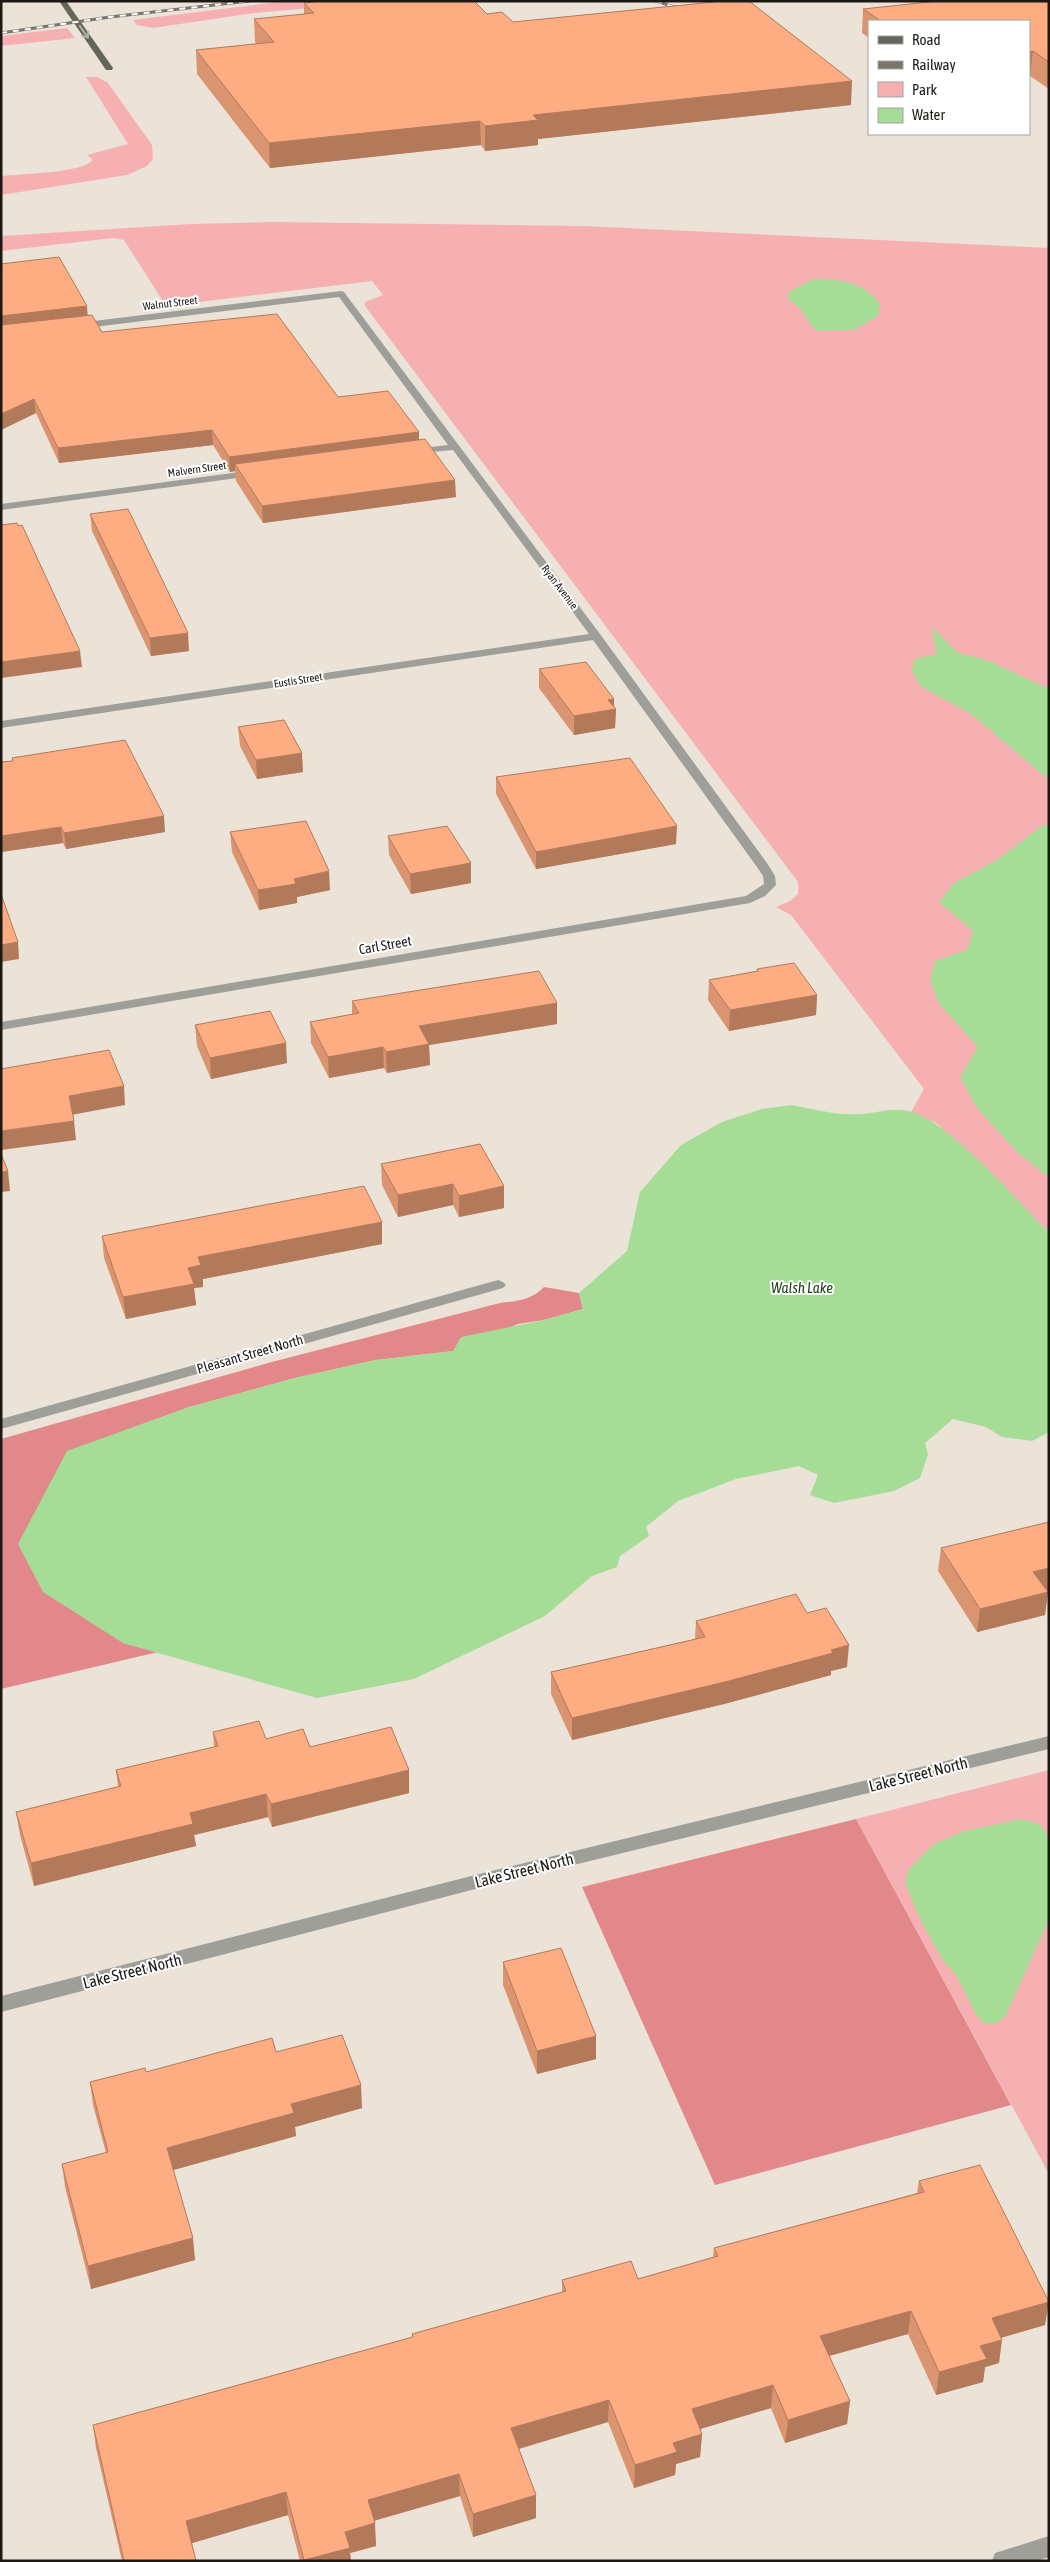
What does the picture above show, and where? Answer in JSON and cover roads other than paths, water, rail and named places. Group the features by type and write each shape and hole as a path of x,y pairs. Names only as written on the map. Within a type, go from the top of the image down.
{"main road":[{"path":"62,1 107,65"}],"street":[{"name":"Walnut Street","path":"69,326 341,294"},
{"name":"Ryan Avenue","path":"341,294 596,636 764,866 769,876 770,886"},
{"path":"406,453 456,447"},
{"name":"Malvern Street","path":"1,507 268,472"},
{"name":"Eustis Street","path":"1,725 596,636"},
{"name":"Carl Street","path":"1,1026 750,898 762,893 770,886"},
{"name":"Pleasant Street North","path":"1,1424 498,1285"},
{"name":"Lake Street North","path":"1,2004 487,1879 1049,1742"},
{"path":"1003,2561 1049,2546"}],"water":[{"path":"814,279 842,281 859,286 880,304 878,316 854,330 817,331 802,311 789,300 788,292"},
{"path":"932,627 957,652 989,661 1049,689 1049,780 971,714 920,686 912,671 914,659 936,654"},
{"path":"1049,824 1049,1178 1017,1152 977,1108 960,1077 978,1047 939,1004 930,980 935,961 967,950 973,931 939,902 954,883 997,860 1040,827"},
{"name":"Walsh Lake","path":"792,1105 843,1114 902,1110 925,1118 963,1145 1049,1233 1049,1432 1032,1441 1002,1437 986,1427 953,1419 925,1443 928,1455 920,1478 894,1491 834,1503 810,1495 818,1475 799,1466 736,1479 678,1501 646,1527 649,1536 620,1556 617,1567 592,1576 545,1616 414,1679 317,1698 123,1643 43,1592 18,1544 67,1451 186,1408 295,1378 376,1360 453,1351 461,1337 544,1320 583,1309 579,1293 627,1251 640,1192 681,1145 722,1122 762,1109"},
{"path":"1020,1819 1039,1825 1049,1840 1049,1919 1005,2017 995,2024 985,2024 977,2016 956,1975 942,1959 918,1915 905,1883 908,1870 934,1844 965,1831"}],"railway":[{"path":"1,33 110,17 249,1"},
{"path":"656,1 687,11"}]}
